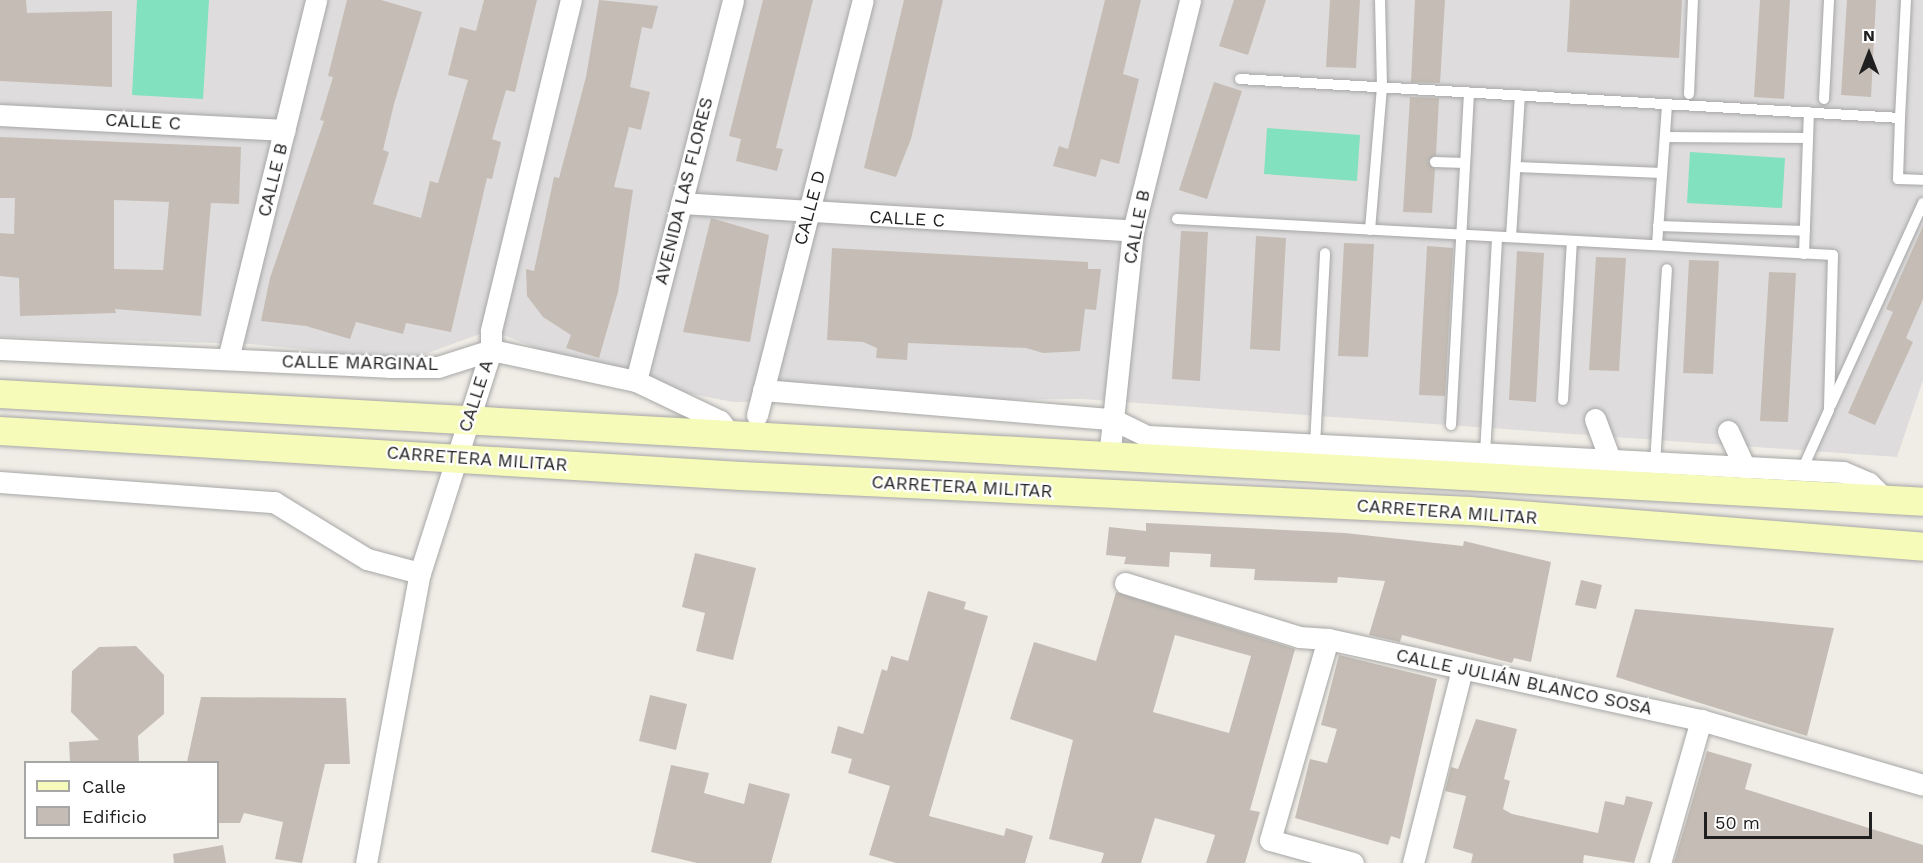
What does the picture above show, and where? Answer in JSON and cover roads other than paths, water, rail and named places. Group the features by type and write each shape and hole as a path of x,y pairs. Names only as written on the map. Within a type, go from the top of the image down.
{"main road":[{"name":"CARRETERA MILITAR","path":"0,394 468,420 733,438 1923,502"},
{"name":"CARRETERA MILITAR","path":"0,431 741,476 1470,512 1923,547"}],"street":[{"name":"CALLE B","path":"228,359 316,0"},
{"name":"CALLE A","path":"366,863 420,573 491,350 491,330 571,0"},
{"name":"AVENIDA LAS FLORES","path":"636,381 733,0"},
{"name":"CALLE D","path":"757,415 863,0"},
{"name":"CALLE B","path":"1109,458 1133,231 1190,0"},
{"name":"CALLE C","path":"0,115 285,130"},
{"name":"CALLE C","path":"681,203 808,213 1133,231"},
{"name":"CALLE MARGINAL","path":"0,349 438,367 491,350 636,381 720,421 733,438"},
{"path":"764,390 1112,419 1148,436 1655,465 1843,472 1869,483 1886,500"},
{"path":"1595,419 1611,462"},
{"path":"1728,431 1746,468"},
{"path":"0,482 274,502 367,559 420,573"},
{"name":"CALLE JULIÁN BLANCO SOSA","path":"1125,583 1299,637 1328,639 1462,670 1701,720 1923,785"},
{"path":"1328,639 1270,840 1353,863"},
{"path":"1413,863 1462,670"},
{"path":"1660,863 1701,720"}],"lane":[{"path":"1370,230 1382,87 1380,0"},
{"path":"1689,94 1693,0"},
{"path":"1824,99 1829,0"},
{"path":"1906,0 1898,179 1923,180"},
{"path":"1240,79 1900,118"},
{"path":"1451,425 1469,92"},
{"path":"1511,237 1520,95"},
{"path":"1657,245 1667,104"},
{"path":"1804,254 1809,112"},
{"path":"1665,137 1808,138"},
{"path":"1435,162 1465,163"},
{"path":"1517,167 1662,173"},
{"path":"1802,470 1923,203"},
{"path":"1177,219 1833,255 1829,411"},
{"path":"1658,226 1805,231"},
{"path":"1485,454 1497,237"},
{"path":"1563,400 1572,241"},
{"path":"1315,445 1325,253"},
{"path":"1655,465 1667,269"}]}
